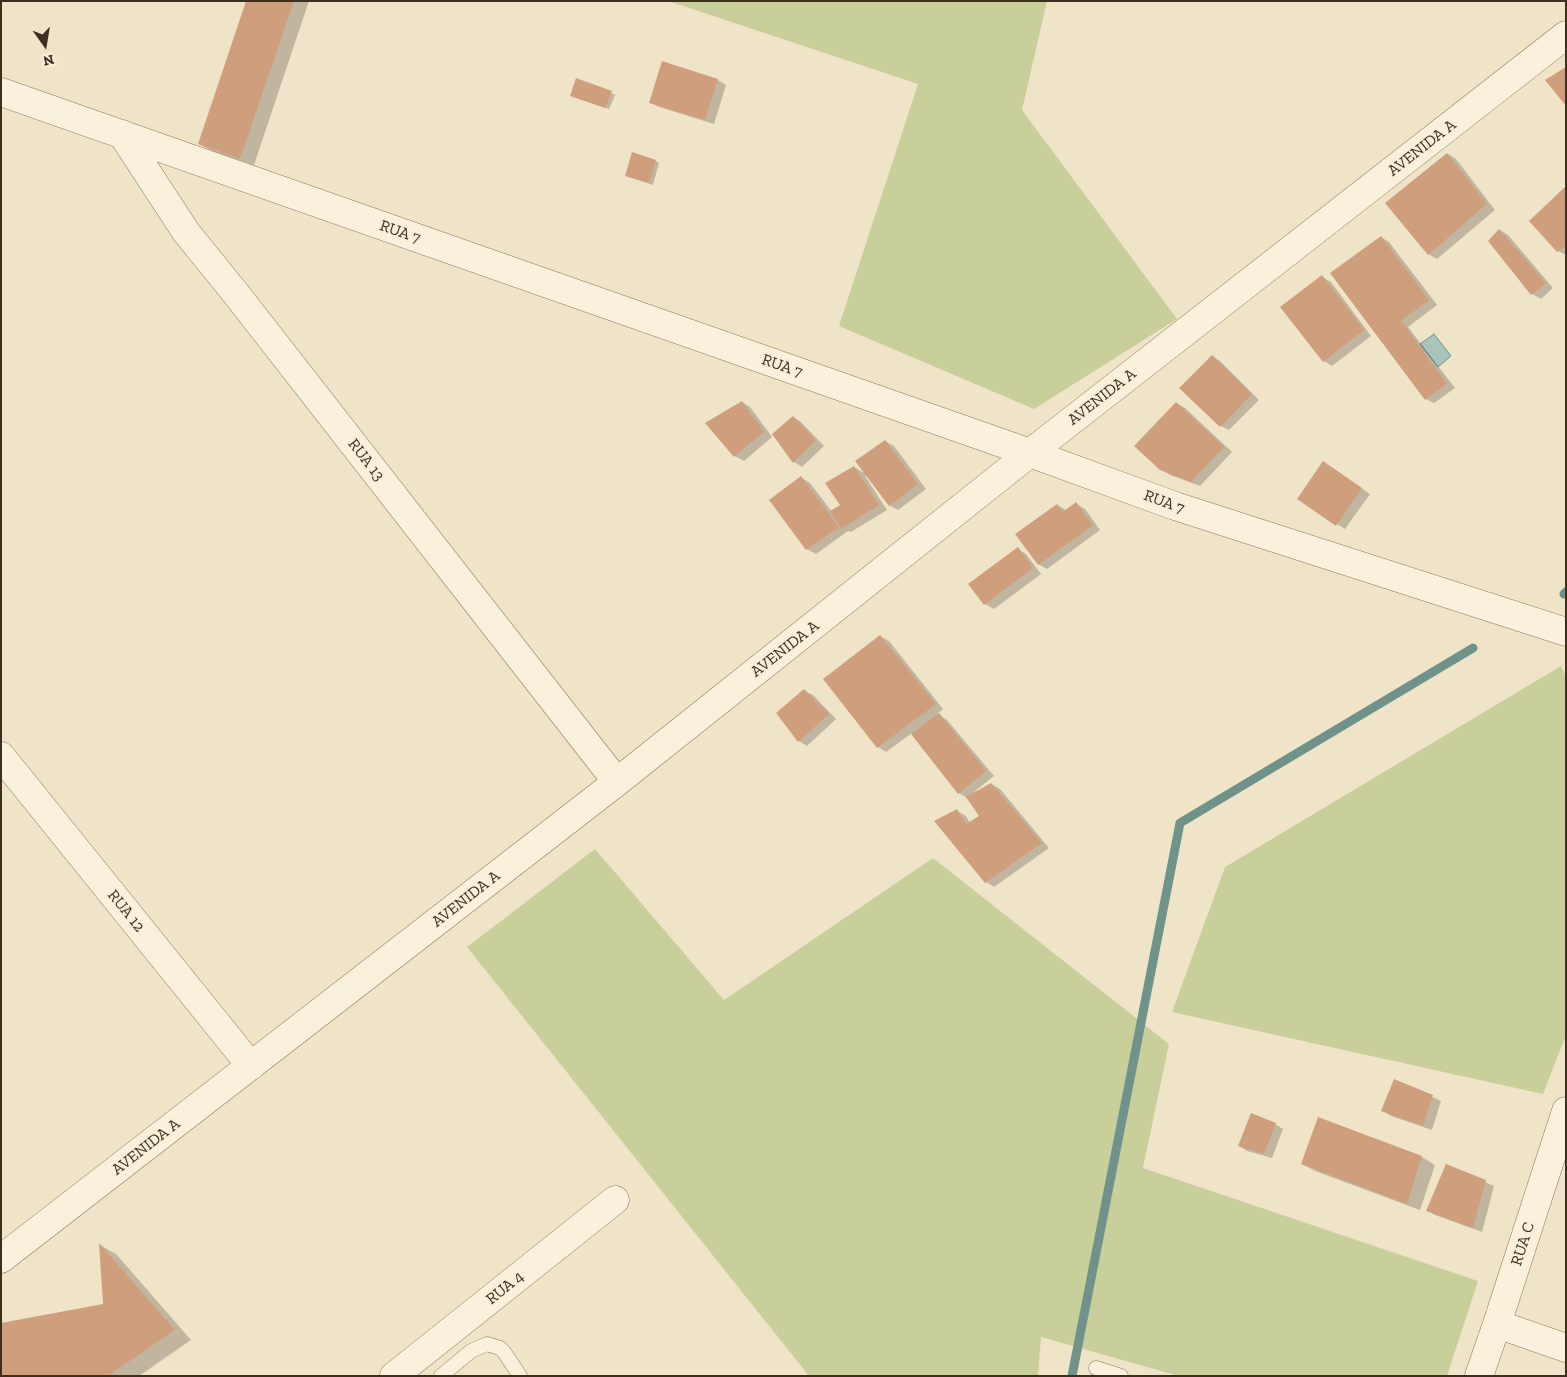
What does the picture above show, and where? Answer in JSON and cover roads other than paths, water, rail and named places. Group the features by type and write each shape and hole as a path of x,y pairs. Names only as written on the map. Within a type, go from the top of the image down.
{"street":[{"name":"AVENIDA A","path":"1,1259 617,782 1030,453 1566,35"},
{"name":"RUA 7","path":"1,92 1030,453 1175,506 1566,632"},
{"name":"RUA 13","path":"122,134 186,232 617,782"},
{"name":"RUA 12","path":"1,756 251,1066"},
{"name":"RUA C","path":"1479,1376 1566,1111"},
{"name":"RUA 4","path":"394,1376 615,1200"},
{"path":"1497,1324 1566,1348"}],"lane":[{"path":"441,1376 472,1351 487,1344 500,1348 520,1376"},
{"path":"1096,1368 1120,1376"}],"water":[{"path":"1434,334 1451,356 1438,367 1420,344"}],"waterway":[{"path":"1072,1376 1180,823 1473,648"}]}
